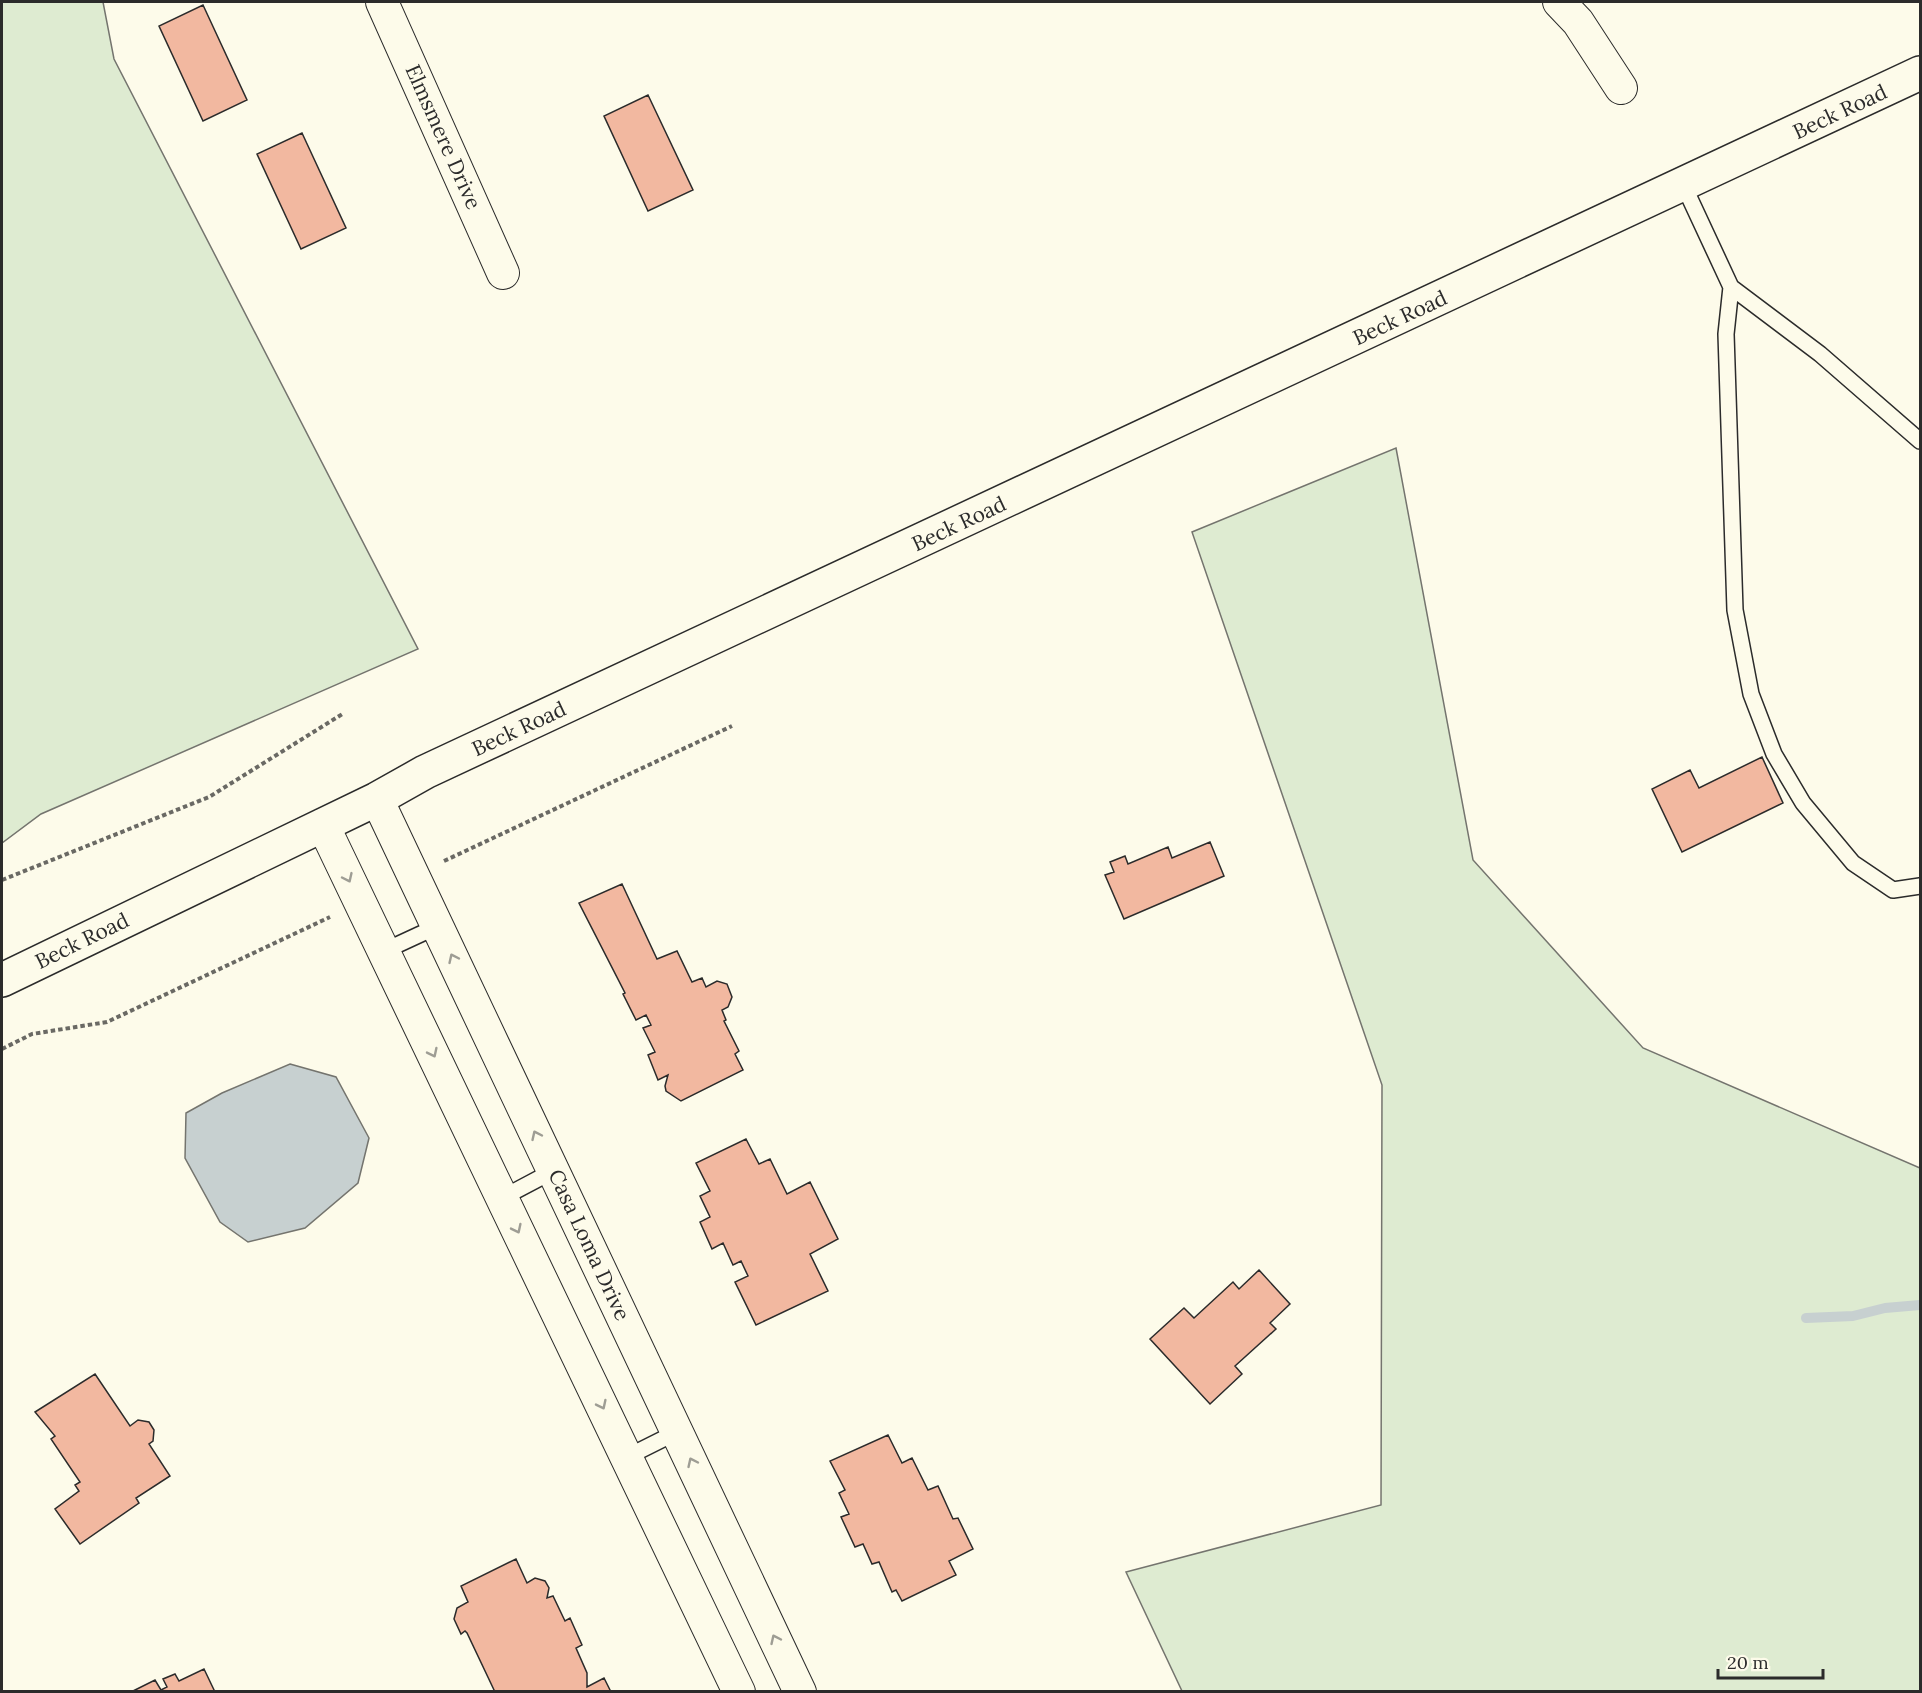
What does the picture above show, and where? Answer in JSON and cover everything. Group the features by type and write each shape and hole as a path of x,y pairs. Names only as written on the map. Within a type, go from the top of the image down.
{"main road":[{"name":"Beck Road","path":"2,980 377,799 425,772 1920,74"}],"street":[{"name":"Elmsmere Drive","path":"382,2 503,273"},
{"path":"1559,2 1578,22 1621,88"},
{"name":"Casa Loma Drive","path":"377,799 677,1432 792,1689"},
{"path":"323,825 739,1692"}],"lane":[{"path":"1684,186 1731,287 1820,354 1920,441"},
{"path":"1731,287 1726,334 1735,610 1751,694 1774,754 1785,774 1803,803 1853,862 1893,890 1920,886"},
{"path":"384,951 438,926"},
{"path":"502,1198 553,1171"},
{"path":"627,1457 677,1432"}],"path":[{"path":"2,880 209,797 344,714"},
{"path":"2,1048 32,1034 71,1028"}],"green space":[{"path":"2,2 103,2 114,59 418,649 41,814 2,843"},
{"path":"1396,448 1473,860 1643,1048 1920,1168 1920,1691 1182,1691 1126,1572 1381,1505 1382,1085 1192,532"}],"shaded area":[{"path":"290,1064 336,1077 369,1138 358,1183 305,1228 248,1242 220,1222 185,1158 186,1113 222,1093"}],"building":[{"path":"203,5 247,100 203,121 159,26"},
{"path":"648,95 693,190 648,211 604,116"},
{"path":"302,133 346,228 301,249 257,154"},
{"path":"1762,757 1783,803 1682,852 1652,789 1690,770 1699,788"},
{"path":"1210,842 1224,876 1124,919 1105,875 1114,872 1110,862 1125,856 1128,864 1168,847 1172,858"},
{"path":"622,884 657,959 677,951 692,982 702,978 706,987 717,981 727,984 732,997 728,1007 722,1010 726,1020 724,1021 739,1051 735,1054 743,1070 681,1101 666,1091 668,1075 658,1080 648,1055 655,1052 643,1028 651,1025 646,1015 636,1020 623,994 625,993 579,903"},
{"path":"746,1139 759,1164 770,1159 787,1194 810,1182 838,1239 810,1254 828,1291 756,1325 735,1282 748,1276 741,1261 733,1265 723,1243 712,1249 700,1222 710,1217 700,1196 710,1191 696,1163"},
{"path":"1259,1270 1290,1304 1270,1323 1276,1329 1235,1366 1242,1374 1210,1404 1150,1339 1184,1308 1194,1318 1233,1282 1239,1289"},
{"path":"95,1374 130,1426 138,1420 149,1422 154,1430 153,1441 149,1444 170,1476 136,1498 139,1503 80,1544 55,1509 79,1491 75,1485 80,1482 51,1439 55,1436 35,1412"},
{"path":"888,1435 902,1463 912,1458 928,1490 938,1486 953,1519 958,1518 973,1549 949,1561 956,1575 902,1601 896,1590 892,1592 879,1562 872,1564 863,1544 855,1547 841,1517 849,1514 839,1493 845,1490 830,1461"},
{"path":"516,1559 527,1583 535,1578 545,1581 549,1588 547,1598 553,1596 565,1621 570,1618 582,1645 576,1648 587,1673 587,1687 604,1678 611,1692 495,1692 467,1633 465,1631 461,1634 454,1619 457,1608 468,1602 461,1586"},
{"path":"204,1669 215,1692 131,1692 155,1680 161,1690 167,1687 163,1679 175,1674 179,1681"}],"waterway":[{"path":"1806,1318 1853,1316 1885,1308 1920,1305"}]}
